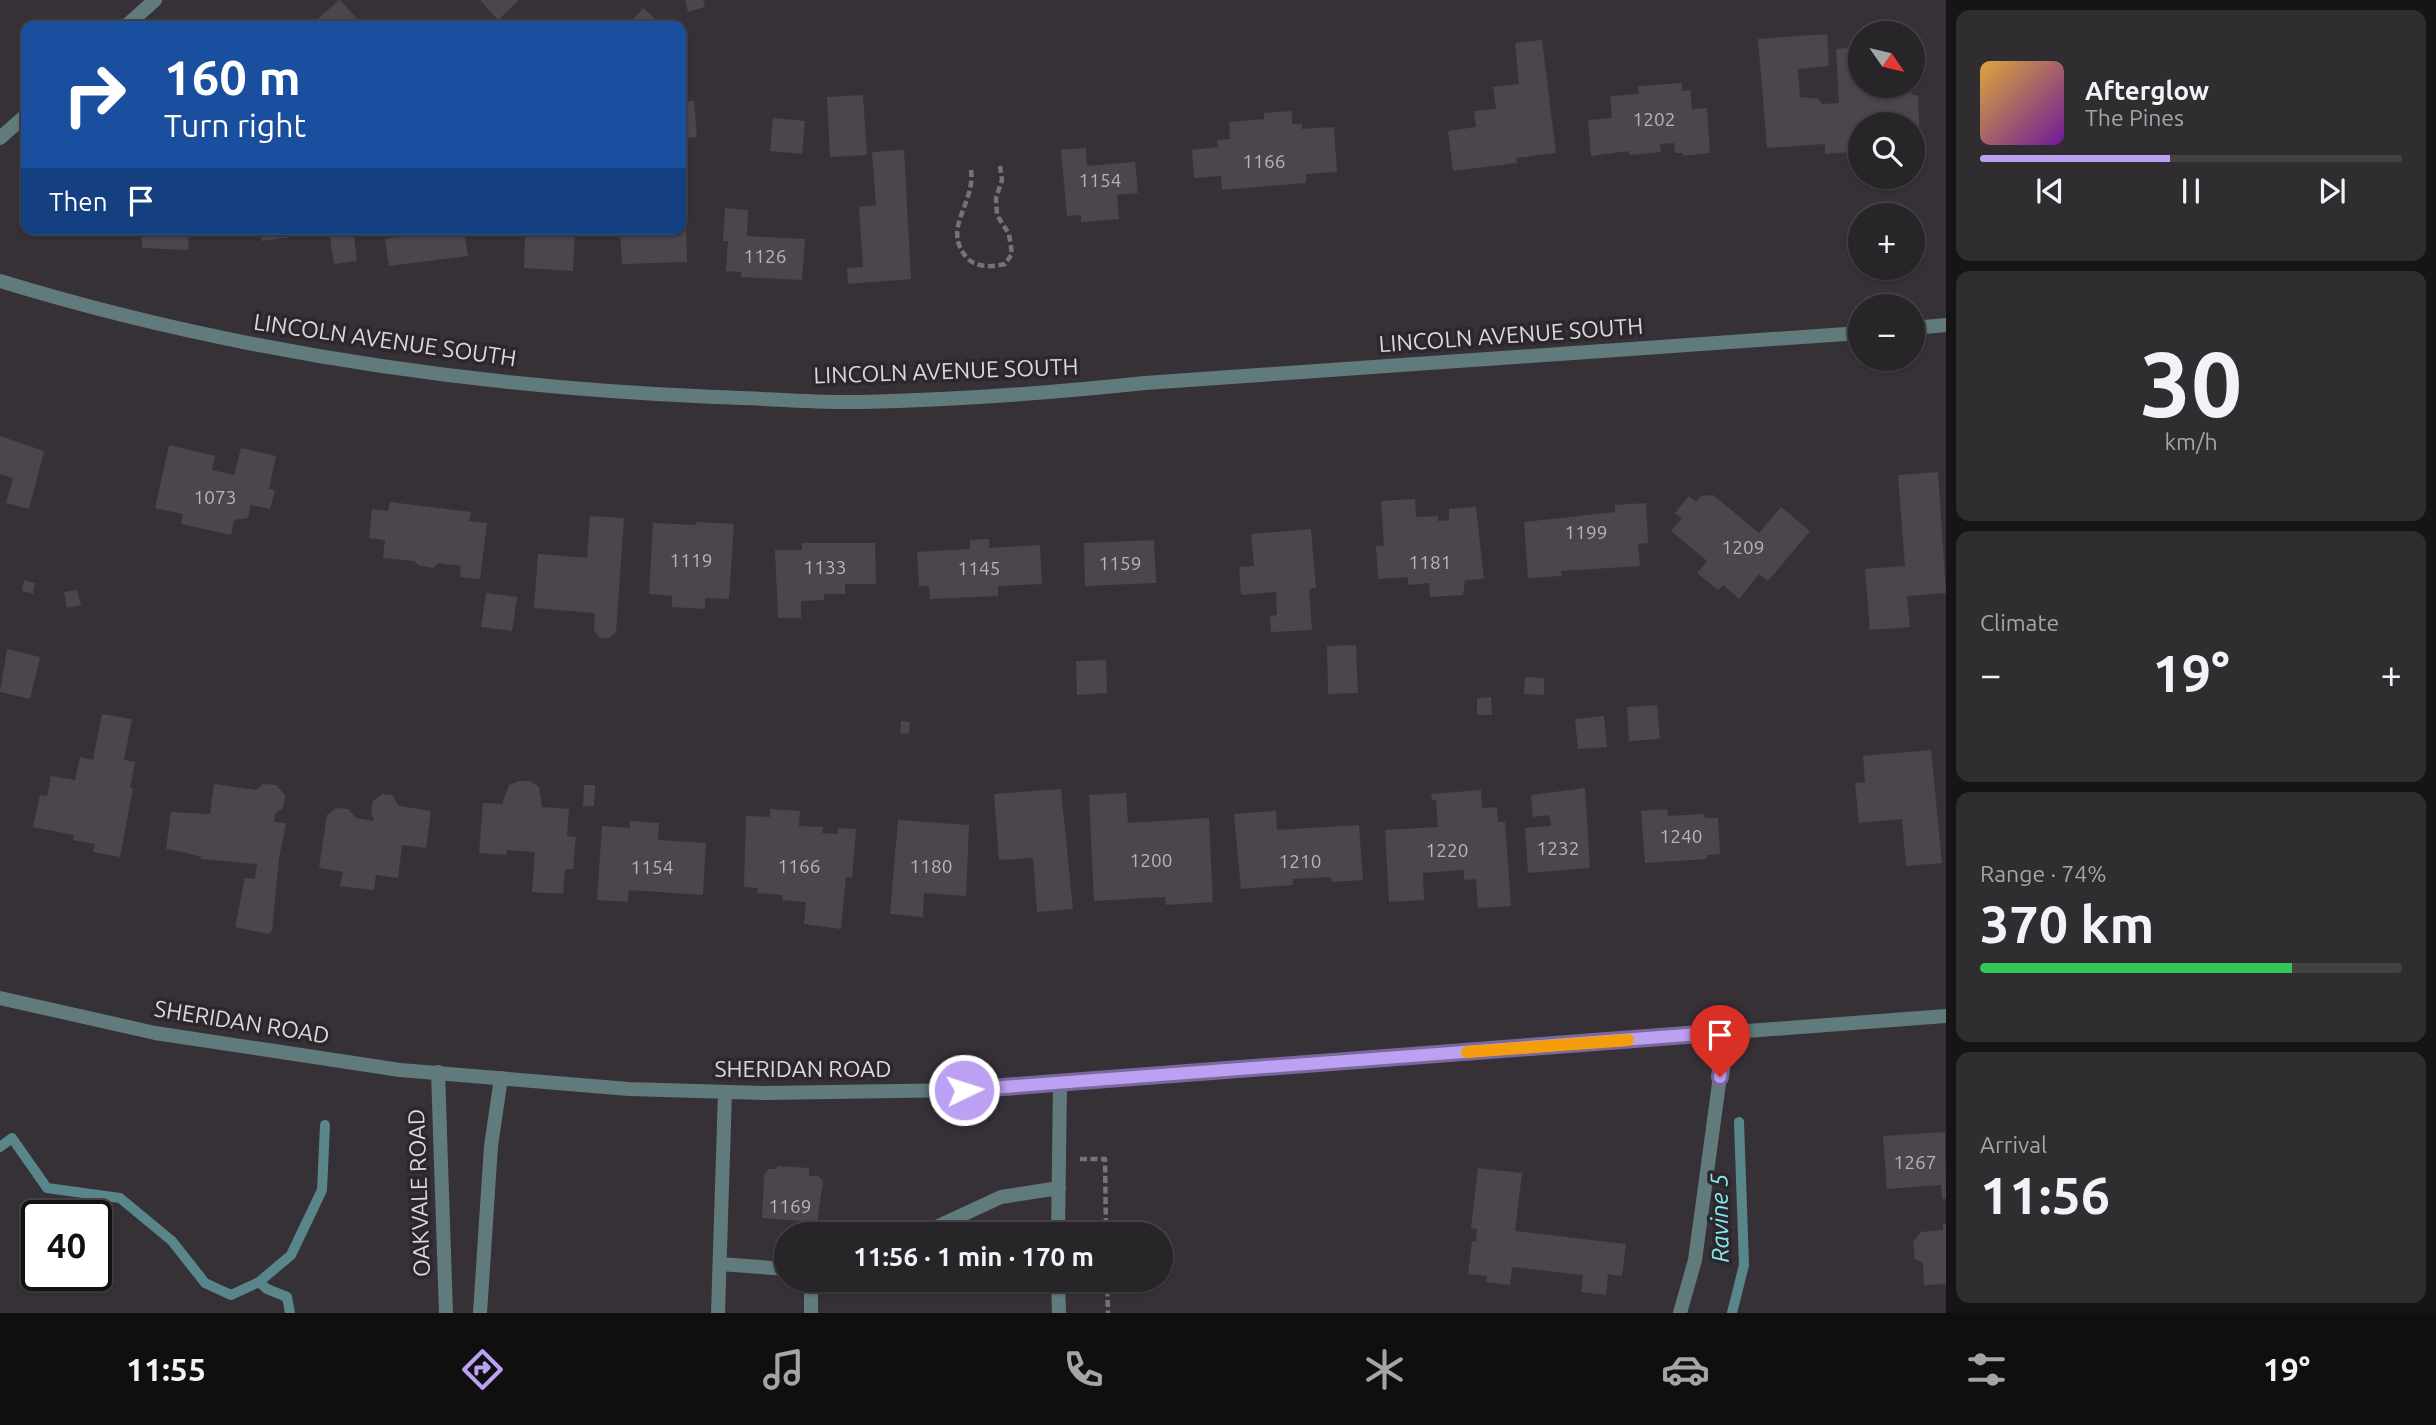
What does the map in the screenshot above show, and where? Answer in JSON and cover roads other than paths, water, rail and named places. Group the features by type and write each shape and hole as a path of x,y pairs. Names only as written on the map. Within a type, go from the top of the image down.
{"street":[{"path":"132,21 155,0"},
{"path":"0,138 21,119"},
{"name":"LINCOLN AVENUE SOUTH","path":"0,281 78,305 224,340 359,364 611,393 859,402 1052,392 1145,383 1848,334"},
{"path":"1925,327 1946,325"},
{"name":"SHERIDAN ROAD","path":"0,998 156,1033 400,1070 629,1089 725,1092 964,1090 1946,1016"},
{"path":"1680,1313 1695,1260 1726,1032"},
{"name":"OAKVALE ROAD","path":"438,1072 446,1313"},
{"path":"480,1313 491,1146 501,1078"},
{"path":"1058,1222 1060,1083"},
{"path":"718,1313 725,1092"},
{"path":"946,1222 1001,1196 1059,1188"},
{"path":"720,1264 774,1268"},
{"path":"811,1292 811,1313"},
{"path":"1058,1292 1059,1313"}],"waterway":[{"name":"Ravine 5","path":"1732,1313 1744,1265 1739,1122"},
{"path":"0,1147 12,1138 47,1188 120,1198 172,1241 205,1283 231,1295 259,1282 291,1255 322,1190 325,1125"},
{"path":"259,1282 267,1289 287,1297 290,1313"}]}
